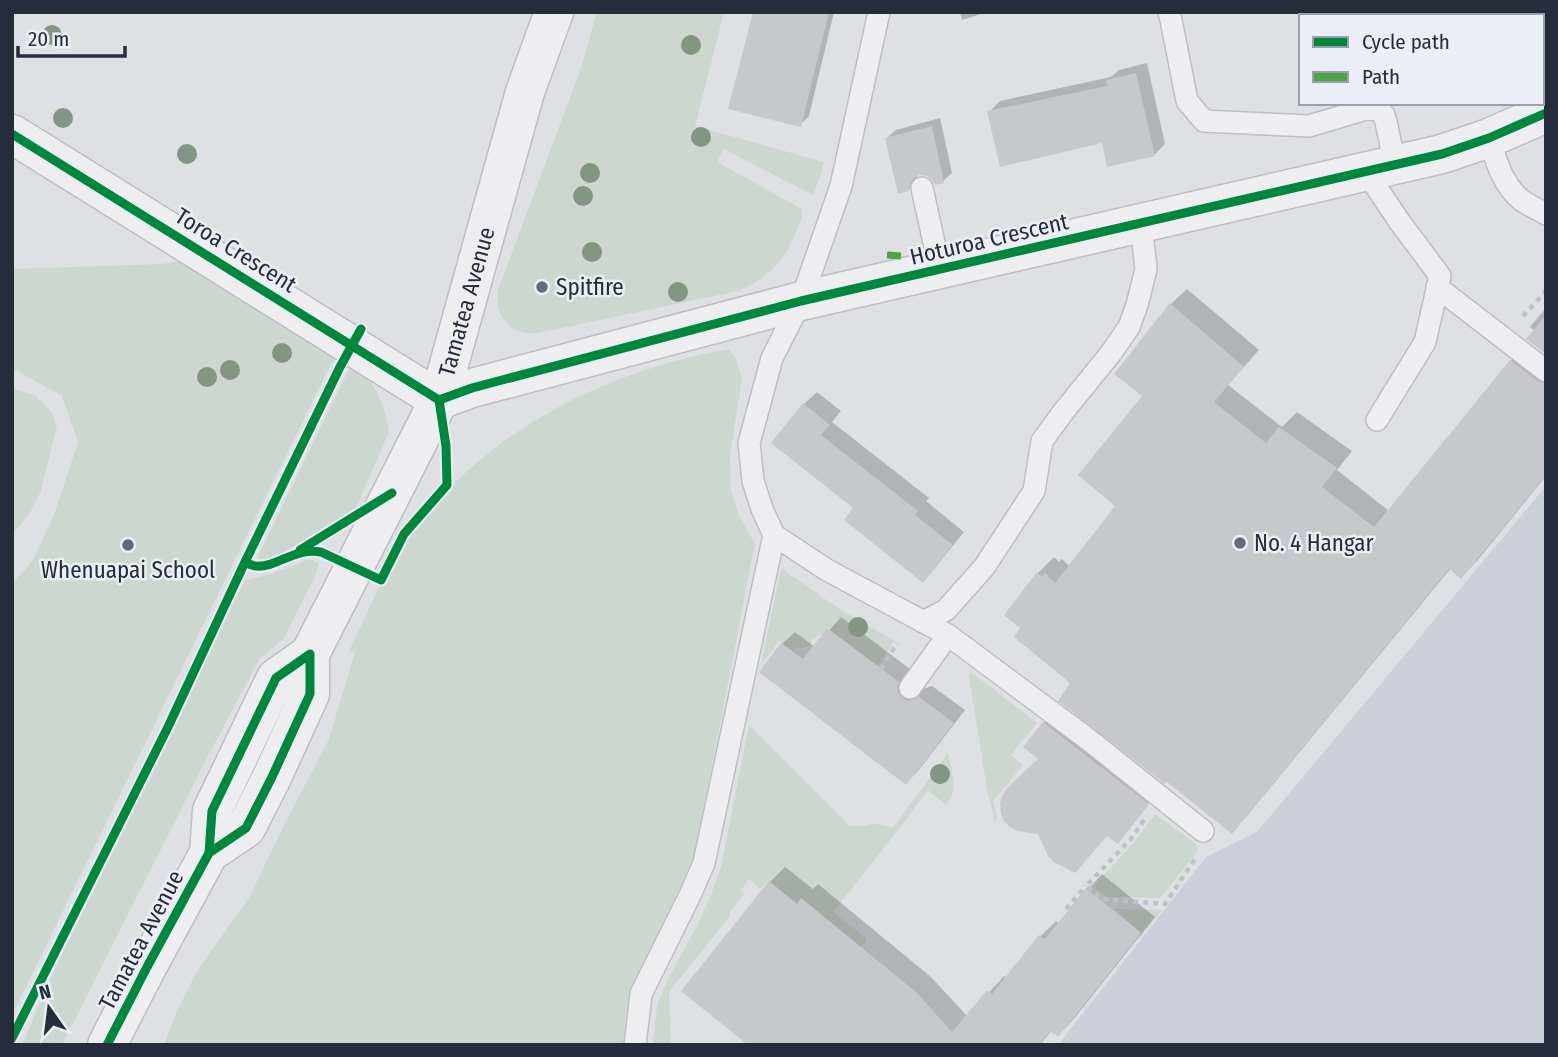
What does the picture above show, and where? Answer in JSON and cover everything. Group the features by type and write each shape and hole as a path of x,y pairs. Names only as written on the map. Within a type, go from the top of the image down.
{"street":[{"name":"Tamatea Avenue","path":"107,1045 209,853 212,811 276,678 310,654 439,400 525,92 554,12"},
{"name":"Hoturoa Crescent","path":"439,400 472,388 801,301 1442,154 1546,114"},
{"name":"Toroa Crescent","path":"12,134 439,400"}],"lane":[{"path":"879,12 841,186 801,301 772,358 750,443 752,481 762,509 774,535 827,570 948,635 1089,740 1203,839"},
{"path":"1168,12 1186,101 1204,121 1309,126 1366,109 1379,110 1384,115 1386,122 1380,168 1399,221 1440,276 1425,342 1377,420"},
{"path":"1489,138 1506,184 1522,201 1546,214"},
{"path":"922,188 940,270"},
{"path":"923,622 946,610 985,566 1034,491 1042,441 1129,327 1146,269 1141,224"},
{"path":"1437,287 1546,370"},
{"path":"635,1045 641,995 704,863 774,535"},
{"path":"910,688 948,635"}],"path":[{"path":"1523,316 1546,291"},
{"path":"881,669 897,643"},
{"path":"1066,909 1130,840 1150,812"},
{"path":"1086,886 1102,899 1165,904 1203,839"}],"shaded area":[{"path":"597,12 724,12 695,126 824,162 813,195 724,149 717,162 802,209 797,230 781,260 749,286 738,291 538,333 519,331 512,328 502,316 497,299 498,290 580,71"},
{"name":"Whenuapai School","path":"179,261 338,355 329,368 12,1015 12,585 33,560 54,515 78,442 62,396 12,368 12,269 162,264"},
{"path":"729,349 736,359 742,380 730,454 731,491 739,515 755,544 694,858 674,908 640,970 626,1013 623,1045 164,1045 197,971 249,898 329,739 355,652 349,651 388,570 416,524 478,462 543,416 614,381 690,357"},
{"path":"351,365 365,375 378,394 389,432 354,513 272,559 259,560 258,556"},
{"path":"12,388 36,396 51,411 57,426 41,491 31,511 12,532"},
{"path":"1546,486 1546,1045 1058,1045 1206,857 1257,832"},
{"path":"307,560 319,563 316,575 283,640 260,658 62,1045 22,1045 52,975 245,580 277,572"},
{"path":"781,568 838,608 894,641 878,666 827,628 824,633 811,640 808,647 796,648 794,652 779,641 761,665"},
{"path":"971,672 1037,723 1011,755 1023,765 993,801 997,816 995,824 969,677"},
{"path":"749,725 850,826 866,826 872,823 893,828 948,753 953,780 952,794 946,805 928,790 833,912 866,938 861,947 801,899 797,904 767,882 761,889 749,879 741,890 745,893 729,913 730,916 669,992 671,1045 653,1045 657,1006 667,981 699,922 721,867"},
{"path":"1155,814 1197,845 1197,852 1160,898 1108,897 1093,887 1135,841"},
{"path":"1115,909 1162,910 1138,940 1141,933"}],"building":[{"path":"753,12 829,12 801,127 728,109"},
{"path":"1136,73 1155,156 1107,167 1102,143 1000,167 987,111 1107,86 1106,80"},
{"path":"932,126 944,183 935,185 927,176 919,175 910,183 909,191 898,194 885,138"},
{"name":"No. 4 Hangar","path":"1170,303 1244,367 1214,402 1266,443 1279,427 1337,468 1322,487 1374,527 1510,360 1546,384 1546,475 1461,579 1449,569 1232,834 1058,701 1070,683 1014,637 1020,628 1004,615 1037,572 1042,577 1045,573 1055,583 1115,506 1078,475 1142,396 1114,374"},
{"path":"1546,315 1546,354 1526,339"},
{"path":"803,403 830,425 821,435 918,511 915,515 953,545 923,583 844,520 853,508 771,443"},
{"path":"827,628 899,682 898,693 902,698 909,701 919,697 954,723 906,785 759,672 781,643 803,659"},
{"path":"1043,722 1149,804 1118,844 1107,836 1075,873 1048,856 1038,834 1010,827 1001,813 1000,804 1007,788 1038,759 1023,747"},
{"path":"769,881 797,904 801,898 916,992 952,1032 987,990 992,994 1039,935 1045,939 1086,888 1141,933 1058,1037 1050,1031 1039,1045 748,1045 681,991"}],"marked path":[{"path":"887,255 901,256"}],"cycle path":[{"path":"439,400 472,388 801,301 1442,154 1489,138 1546,113"},
{"path":"12,134 439,400"},
{"path":"12,1038 168,727 245,562 361,329"},
{"path":"245,562 253,566 264,566 302,552 321,552 381,580 404,534 447,485 446,446 439,400"},
{"path":"300,550 392,493"},
{"path":"209,853 246,828 272,777 310,694 310,654"},
{"path":"107,1045 209,853 212,811 276,678 310,654"}],"place":[{"name":"Spitfire","path":"542,287"},
{"name":"No. 4 Hangar","path":"1240,543"},
{"name":"Whenuapai School","path":"128,545"}]}
